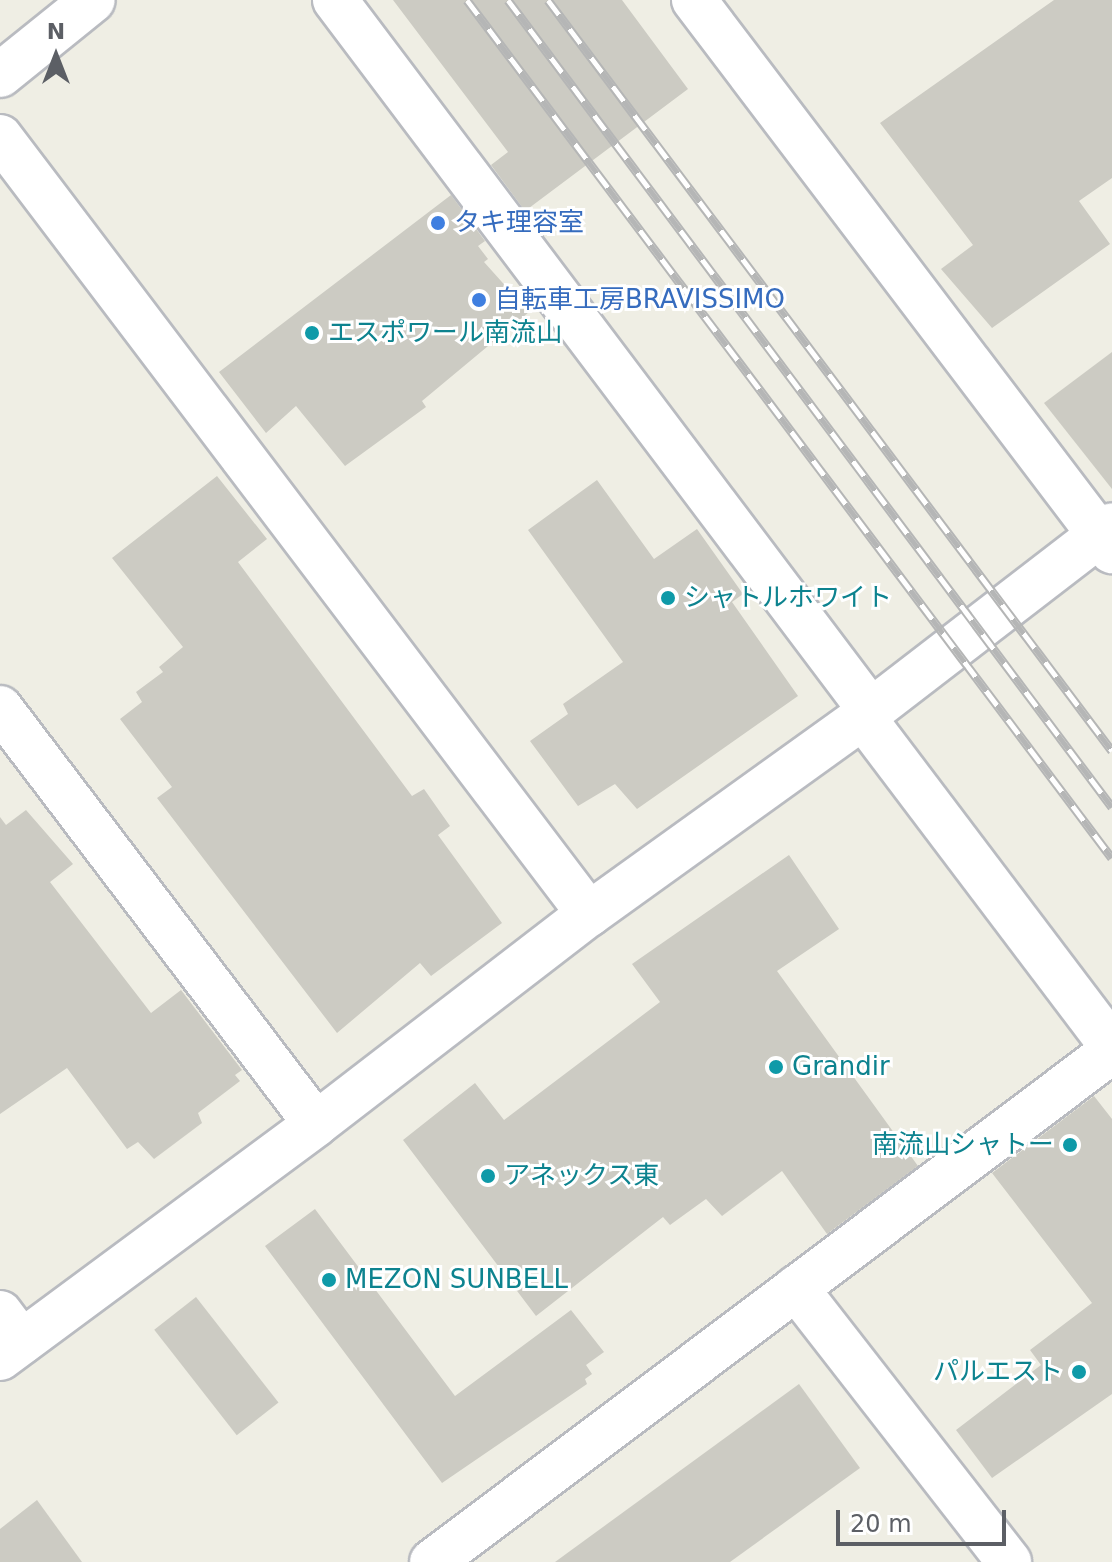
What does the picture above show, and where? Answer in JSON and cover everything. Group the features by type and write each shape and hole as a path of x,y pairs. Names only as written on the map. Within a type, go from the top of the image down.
{"street":[{"path":"0,75 93,0"},
{"path":"335,0 1112,1048 432,1562"},
{"path":"7,1338 316,1124 589,914 1108,537 694,0"},
{"path":"0,137 589,914"},
{"path":"0,708 316,1124"},
{"path":"796,1288 1009,1562"}],"building":[{"path":"393,0 622,0 688,89 525,211 491,165 508,152"},
{"path":"1054,0 1112,0 1112,178 1079,201 1110,244 992,328 941,269 973,245 880,123"},
{"path":"451,195 485,241 478,246 488,259 484,262 529,312 422,401 426,407 345,466 296,406 266,433 219,372"},
{"path":"1112,352 1112,489 1044,403"},
{"path":"217,476 267,539 238,562 412,796 424,789 450,826 438,835 502,923 431,976 420,963 337,1033 157,798 172,787 120,719 142,702 136,692 163,672 159,667 183,647 112,558"},
{"path":"597,480 654,559 697,529 743,594 732,602 798,696 637,809 615,784 578,806 530,741 568,714 563,704 623,662 528,530"},
{"path":"26,810 73,864 50,882 151,1013 181,990 242,1070 235,1075 240,1081 198,1113 202,1123 154,1159 138,1142 127,1149 67,1068 0,1114 0,817 6,825"},
{"path":"789,855 839,929 777,971 918,1166 827,1234 782,1171 722,1216 706,1199 670,1225 663,1217 536,1316 403,1140 475,1083 504,1120 660,1002 632,964"},
{"path":"1094,1096 1112,1119 1112,1394 992,1478 956,1430 1041,1365 1030,1350 1092,1303 992,1173"},
{"path":"315,1209 455,1396 571,1310 604,1352 586,1365 592,1374 585,1379 587,1384 442,1483 265,1246"},
{"path":"196,1297 278,1403 237,1435 154,1330"},
{"path":"799,1384 860,1468 730,1562 555,1562"},
{"path":"37,1500 82,1562 0,1562 0,1529"}],"railway":[{"path":"467,0 1112,858"},
{"path":"508,0 1112,807"},
{"path":"548,0 1112,751"}],"place":[{"name":"タキ理容室","path":"438,223"},
{"name":"自転車工房BRAVISSIMO","path":"479,300"},
{"name":"エスポワール南流山","path":"312,333"},
{"name":"シャトルホワイト","path":"668,598"},
{"name":"Grandir","path":"776,1067"},
{"name":"南流山シャトー","path":"1070,1145"},
{"name":"アネックス東","path":"488,1176"},
{"name":"MEZON SUNBELL","path":"329,1280"},
{"name":"パルエスト","path":"1079,1372"}]}
